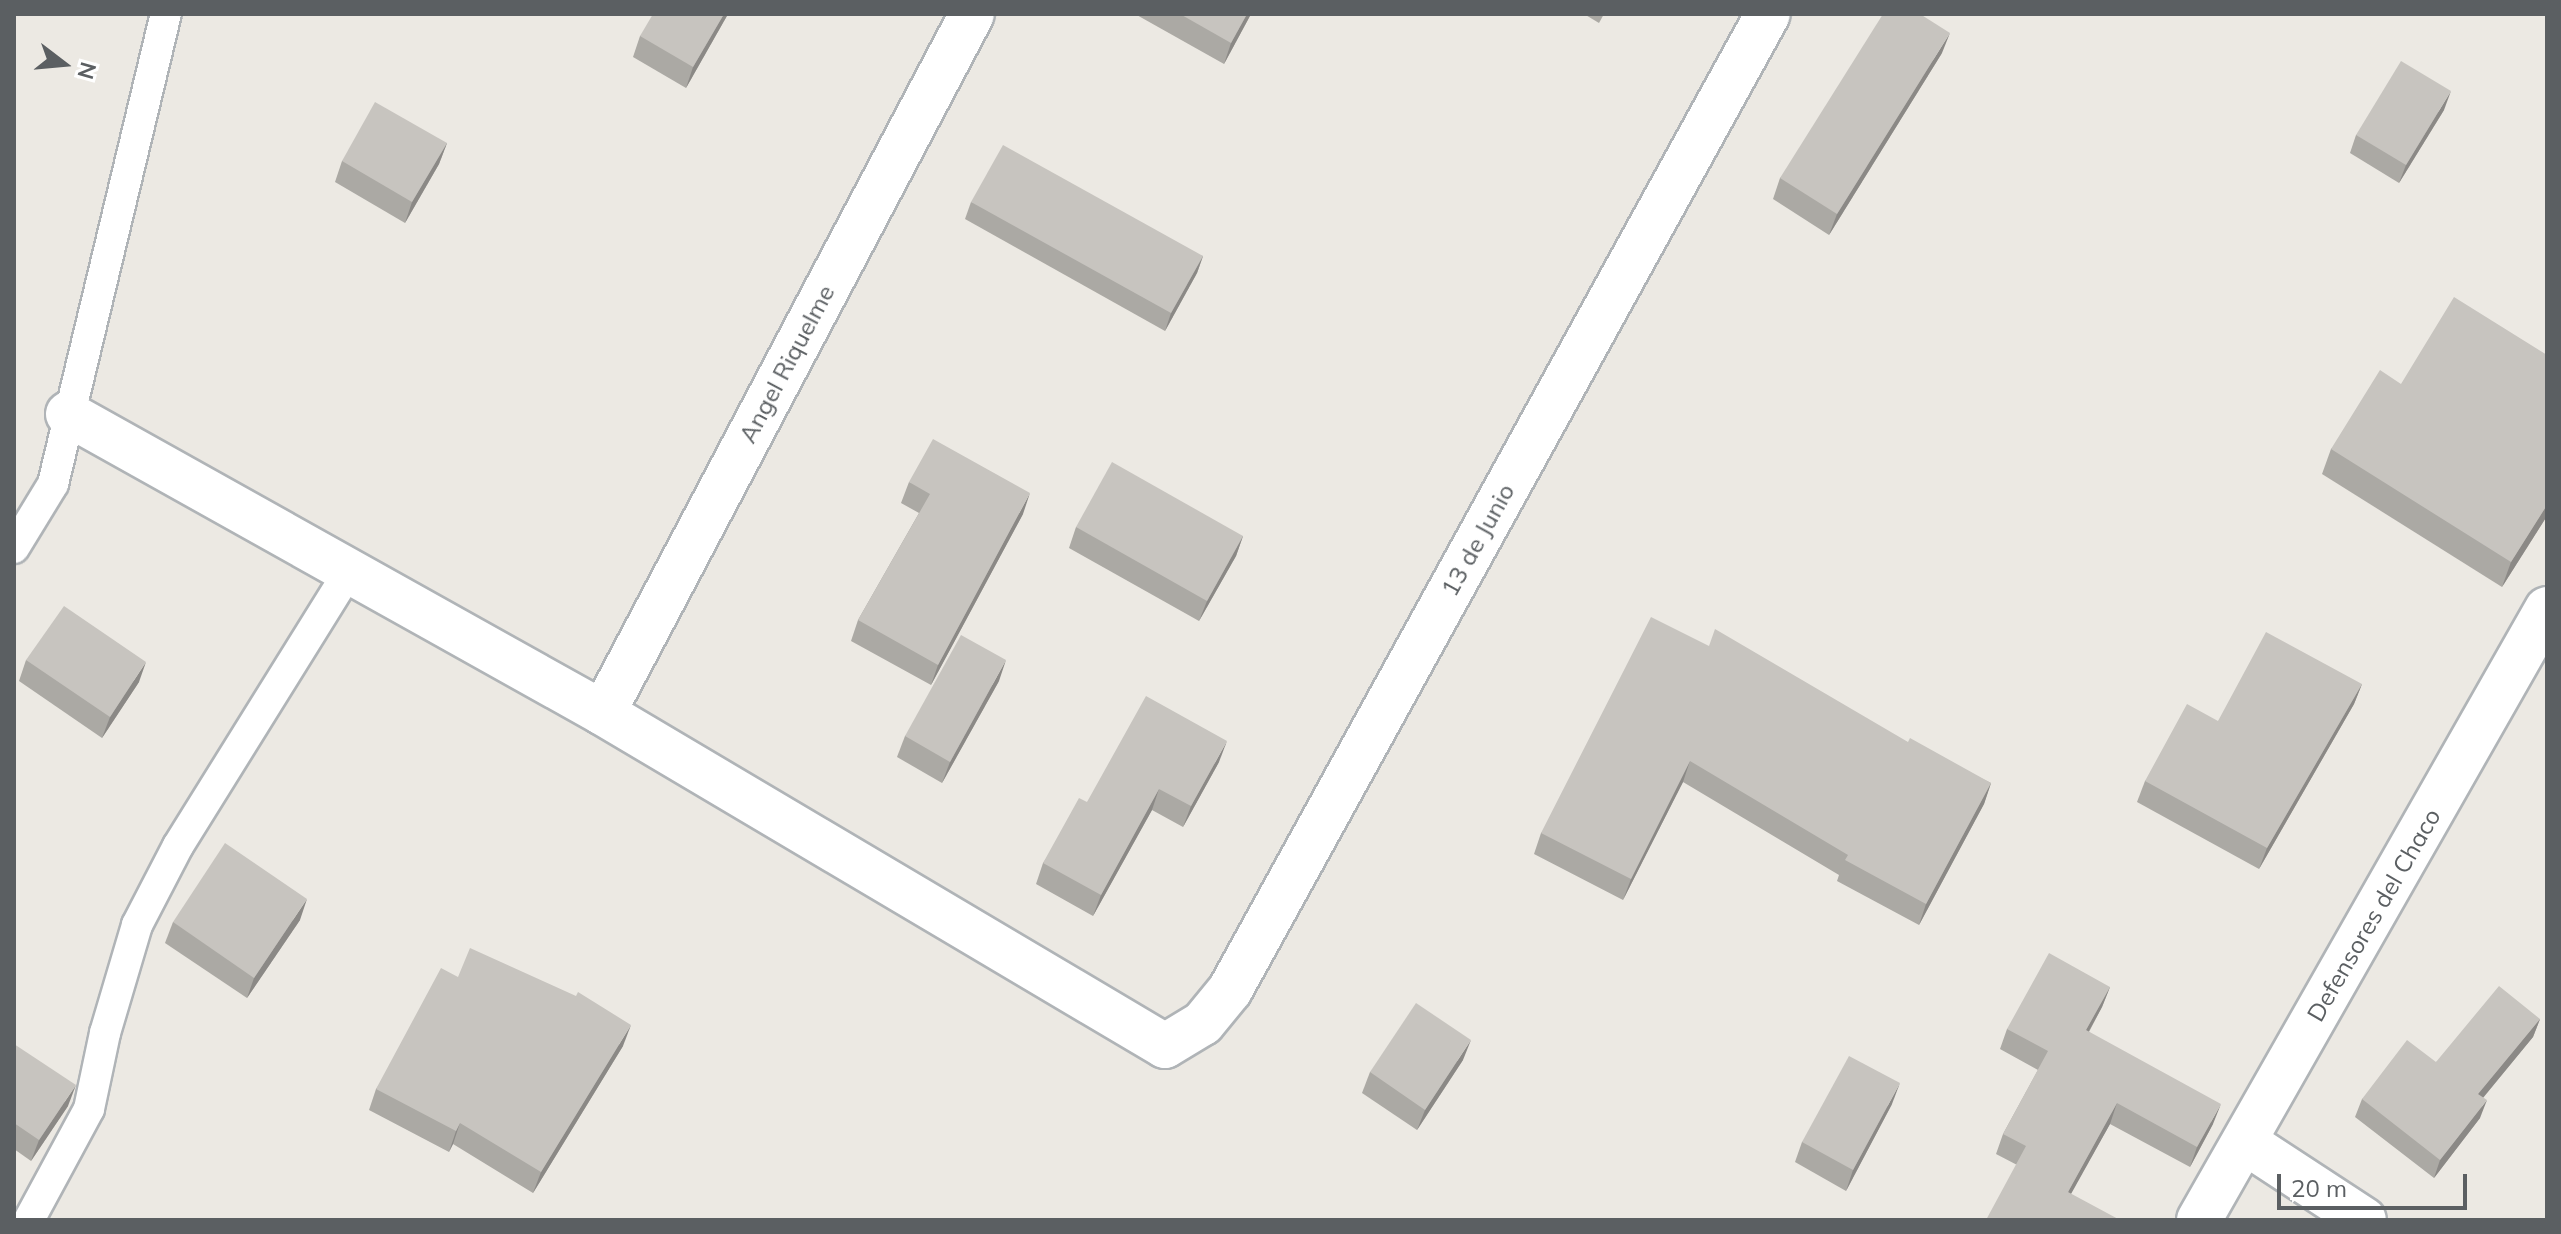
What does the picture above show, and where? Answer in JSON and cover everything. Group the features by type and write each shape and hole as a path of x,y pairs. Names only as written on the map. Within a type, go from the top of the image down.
{"street":[{"name":"Angel Riquelme","path":"603,713 972,14"},
{"name":"13 de Junio","path":"603,713 1165,1046 1203,1023 1230,990 1768,14"},
{"path":"68,414 603,713"},
{"name":"Defensores del Chaco","path":"2199,1220 2547,609"},
{"path":"2245,1142 2364,1220"}],"lane":[{"path":"14,548 53,484 166,14"},
{"path":"29,1220 89,1109 105,1033 137,925 178,846 349,571"}],"building":[{"path":"653,14 724,14 693,67 640,36"},
{"path":"1180,14 1247,14 1231,43"},
{"path":"1883,14 1920,14 1950,33 1837,214 1780,178"},
{"path":"2401,61 2451,91 2406,165 2356,135"},
{"path":"375,102 447,143 412,202 342,161"},
{"path":"1003,145 1203,256 1171,313 971,202"},
{"path":"2454,297 2547,355 2547,505 2511,562 2331,449 2380,370 2401,384"},
{"path":"933,439 1030,493 938,665 858,620 930,494 909,482"},
{"path":"1112,462 1243,536 1207,601 1076,527"},
{"path":"64,606 146,662 110,717 26,660"},
{"path":"1651,617 1709,646 1715,629 1908,742 1910,738 1991,783 1926,904 1845,860 1848,855 1690,761 1631,879 1541,833"},
{"path":"2266,632 2362,684 2267,848 2145,781 2187,704 2218,721"},
{"path":"961,635 1006,660 950,762 905,736"},
{"path":"1146,696 1227,741 1191,806 1159,789 1101,895 1043,863 1079,798 1087,802"},
{"path":"225,843 307,899 254,978 173,922"},
{"path":"470,948 576,996 578,992 631,1025 541,1172 460,1123 456,1131 376,1089 441,968 458,977"},
{"path":"2049,953 2110,987 2086,1030 2221,1104 2197,1147 2117,1103 2068,1192 2120,1220 1986,1220 2026,1146 2003,1134 2048,1051 2007,1029"},
{"path":"2499,986 2540,1019 2478,1094 2487,1100 2440,1160 2362,1099 2407,1040 2436,1062"},
{"path":"1416,1003 1471,1040 1425,1110 1370,1072"},
{"path":"14,1044 76,1085 39,1140 14,1123"},
{"path":"1849,1056 1900,1083 1853,1170 1802,1142"}]}
